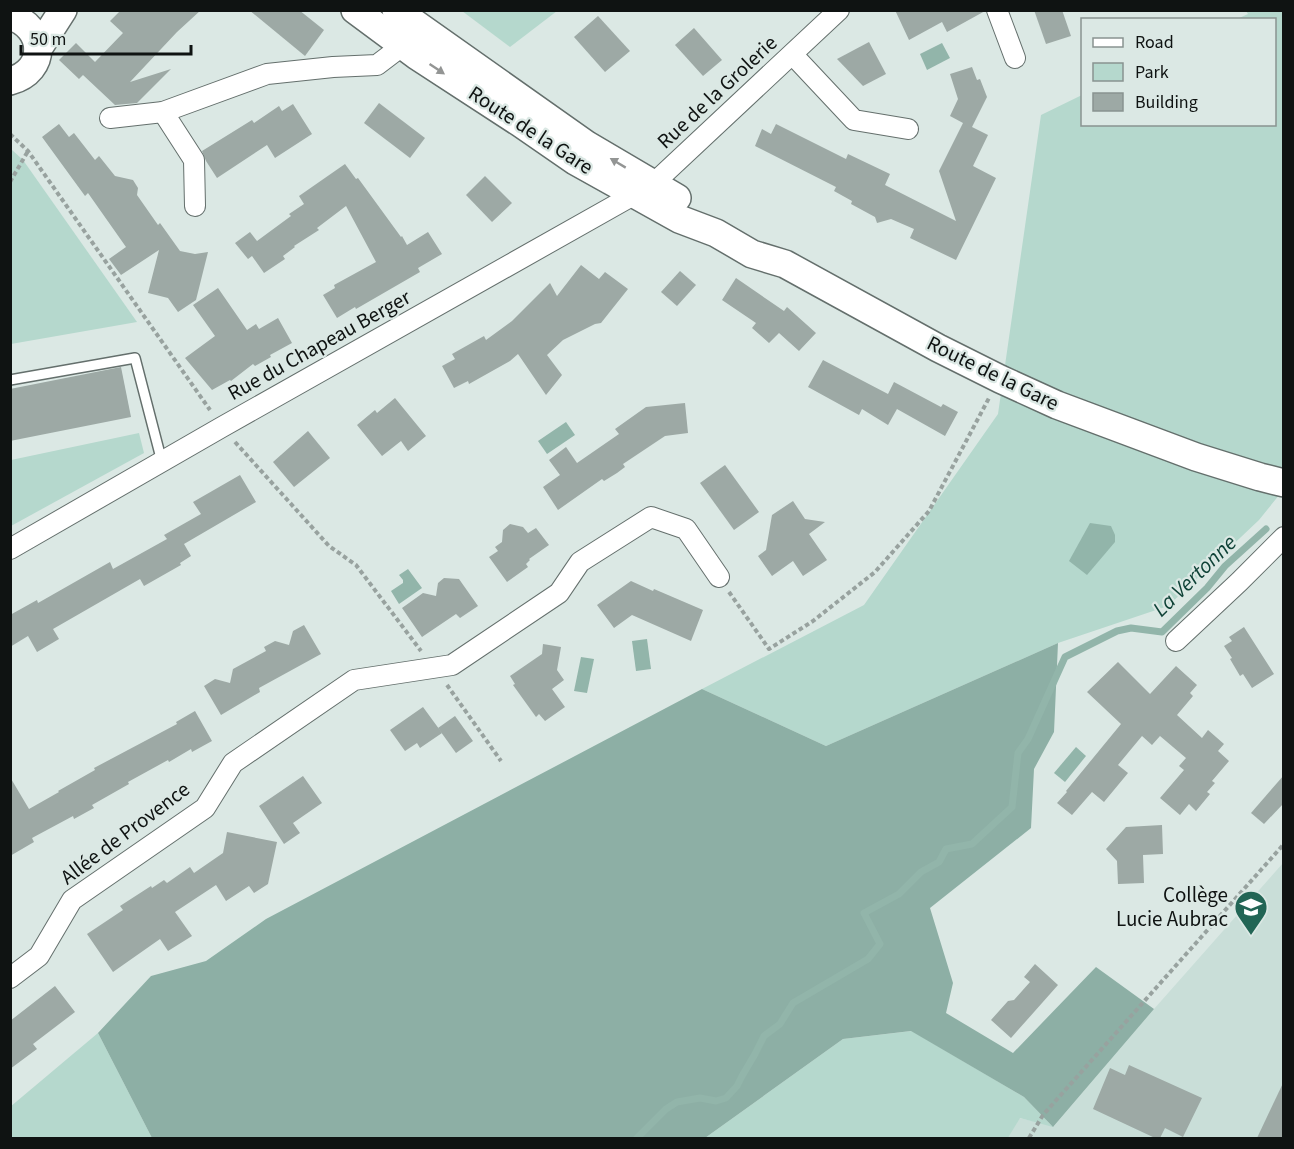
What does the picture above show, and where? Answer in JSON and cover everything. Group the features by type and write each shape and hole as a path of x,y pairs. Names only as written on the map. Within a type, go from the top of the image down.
{"street":[{"path":"38,49 63,10"},
{"name":"Route de la Gare","path":"355,10 402,46 575,161 688,205 716,233 752,254 785,264 938,348 1057,405 1197,457 1284,483"},
{"name":"Route de la Gare","path":"396,10 587,145 643,189"},
{"name":"Rue de la Grolerie","path":"643,189 793,55 839,10"},
{"path":"997,10 1015,58"},
{"path":"10,81 27,73 35,62 38,49 37,40 24,15"},
{"path":"110,118 163,112 267,74 377,65 402,46"},
{"path":"793,55 854,120 908,129"},
{"path":"163,112 194,160 195,206"},
{"name":"Rue du Chapeau Berger","path":"10,549 643,189"},
{"name":"Allée de Provence","path":"10,978 39,956 72,900 205,808 233,763 354,680 452,665 559,593 580,562 651,517 686,528 719,577"},
{"path":"1176,640 1284,537"}],"lane":[{"path":"10,380 135,358 162,462"}],"path":[{"path":"10,134 28,151 214,416"},
{"path":"10,182 28,151"},
{"path":"719,577 769,649 813,621 875,572 929,511 1000,379"},
{"path":"233,439 329,546 356,565 501,761"},
{"path":"1029,1138 1043,1114 1284,844"}],"shaded area":[{"path":"942,43 950,58 927,70 920,54"},
{"path":"566,422 575,435 547,454 538,441"},
{"path":"1090,523 1111,526 1115,542 1087,575 1069,561"},
{"path":"408,569 422,588 399,604 391,591 403,583 399,575"},
{"path":"647,639 651,669 636,671 632,641"},
{"path":"1058,643 1054,732 1034,769 1031,828 930,908 953,983 946,1013 1013,1053 1096,967 1154,1009 1053,1127 1024,1097 911,1031 843,1039 705,1138 152,1138 98,1033 151,976 206,961 266,919 702,689 826,746"},
{"path":"581,657 594,659 587,693 574,691"},
{"path":"1076,747 1086,756 1065,782 1054,773"},
{"name":"Collège Lucie Aubrac","path":"1283,863 1283,1138 1008,1138 1019,1118 1054,1126"}],"green space":[{"path":"462,11 557,11 510,47"},
{"path":"1246,11 1283,11 1284,489 1259,520 1168,606 1058,643 826,746 702,689 864,605 998,414 1041,115 1081,95 1081,126 1276,126 1276,18 1239,18 1248,14"},
{"path":"11,149 23,160 137,322 11,344"},
{"path":"139,433 144,453 11,526 11,460"},
{"path":"912,1031 1024,1097 1053,1127 1020,1118 1008,1138 705,1138 843,1039"},
{"path":"98,1033 152,1138 11,1138 10,1107"}],"building":[{"path":"121,10 201,10 130,82 171,69 137,103 115,105 83,75 79,79 59,60 76,43 95,62 123,33 110,21"},
{"path":"249,10 299,10 324,30 305,56"},
{"path":"895,10 985,11 947,32 942,22 909,40"},
{"path":"1034,10 1062,10 1071,36 1046,44"},
{"path":"598,16 630,51 605,72 574,37"},
{"path":"694,28 722,60 703,76 675,45"},
{"path":"869,42 886,74 863,86 837,59"},
{"path":"972,67 987,97 972,127 988,135 973,166 996,178 956,260 910,238 914,229 891,219 877,223 875,217 851,204 852,201 834,191 836,187 755,146 762,129 771,134 776,124 846,159 848,154 890,174 885,185 956,221 939,171 963,123 950,116 958,99 950,74"},
{"path":"379,103 425,138 410,158 364,123"},
{"path":"293,104 312,134 275,158 267,145 217,178 202,151 252,120 254,123 279,106 282,111"},
{"path":"59,124 69,137 74,133 95,160 99,156 115,176 133,180 138,188 137,195 180,251 195,254 208,252 196,300 178,312 168,298 148,293 159,250 121,275 109,259 126,247 88,193 85,196 42,137"},
{"path":"345,164 356,179 358,178 407,245 428,232 442,254 418,268 420,272 337,318 323,295 335,288 334,285 376,262 346,206 317,228 319,230 294,246 283,256 285,259 264,273 252,256 248,259 235,243 250,232 257,241 304,204 299,196"},
{"path":"485,176 512,203 492,222 466,195"},
{"path":"581,265 599,279 605,272 628,289 601,323 563,340 547,355 562,375 546,395 518,354 469,384 468,381 454,388 442,366 455,359 452,354 484,336 486,340 512,321 550,283 557,296"},
{"path":"680,271 696,285 677,306 661,292"},
{"path":"736,278 784,311 787,307 816,333 799,351 779,333 769,343 752,328 756,323 722,300"},
{"path":"218,288 247,330 256,324 259,329 278,318 292,343 255,366 253,364 231,381 212,390 185,358 215,336 193,305"},
{"path":"823,360 888,394 894,382 941,407 943,404 958,412 945,436 897,409 888,425 862,409 859,415 808,387"},
{"path":"121,367 131,417 10,441 10,389"},
{"path":"395,398 426,436 408,451 401,441 382,456 357,425 375,410 377,413"},
{"path":"685,403 688,433 665,436 623,464 625,467 617,473 604,481 602,479 558,510 543,487 560,475 549,460 566,447 577,463 619,434 615,429 646,407"},
{"path":"308,431 330,458 294,487 273,462"},
{"path":"725,465 759,512 734,530 700,483"},
{"path":"240,475 256,502 184,544 191,556 180,563 181,565 144,586 140,579 53,629 59,639 37,652 28,636 10,647 10,615 37,600 38,603 110,562 113,569 167,539 164,535 201,514 193,502"},
{"path":"793,501 805,519 825,522 809,534 827,560 803,576 793,561 772,576 758,556 766,550 772,515"},
{"path":"510,524 523,527 528,533 536,528 549,545 529,559 526,564 528,567 507,582 489,557 498,551 495,547 502,542 503,530"},
{"path":"444,578 459,579 478,606 460,618 456,614 422,637 402,608 423,593 436,596 438,583"},
{"path":"631,581 703,610 691,641 632,615 614,628 597,605"},
{"path":"304,625 321,654 259,688 260,692 221,715 204,686 215,679 230,683 233,669 266,651 264,647 275,641 289,645 293,631"},
{"path":"1244,627 1274,674 1252,688 1243,674 1240,676 1224,646 1232,641 1229,637"},
{"path":"543,644 561,647 557,670 564,680 552,689 565,707 545,721 539,714 536,717 513,685 515,684 510,676 542,654"},
{"path":"1118,662 1150,694 1176,666 1197,685 1190,693 1193,696 1177,715 1202,738 1208,730 1224,744 1218,751 1229,761 1212,781 1215,783 1207,792 1210,794 1196,811 1189,804 1180,815 1160,798 1184,770 1179,766 1186,758 1160,736 1152,745 1142,736 1118,765 1128,773 1104,802 1092,792 1072,815 1057,803 1121,724 1087,692"},
{"path":"423,707 442,733 420,748 417,743 405,751 390,730"},
{"path":"195,711 212,741 192,752 191,749 169,762 168,760 128,782 129,784 92,805 94,808 74,819 73,816 32,838 34,842 10,856 10,777 29,809 95,770 94,768 177,724 176,722"},
{"path":"455,716 473,741 456,753 438,728"},
{"path":"1284,775 1284,803 1264,824 1251,813"},
{"path":"303,776 322,803 293,823 300,833 284,844 259,806"},
{"path":"1162,825 1163,854 1143,855 1144,883 1118,884 1117,861 1106,849 1126,827"},
{"path":"227,832 277,842 268,884 254,893 249,886 226,901 216,885 175,912 192,936 168,951 160,939 113,972 87,934 123,910 120,906 151,886 152,888 164,880 167,883 190,867 194,873 223,853"},
{"path":"1035,964 1058,985 1011,1038 991,1020 1030,982 1024,977"},
{"path":"55,986 75,1012 33,1044 37,1049 10,1069 10,1021"},
{"path":"1129,1065 1202,1098 1183,1137 1165,1128 1160,1138 1155,1138 1093,1109 1110,1068 1125,1075"},
{"path":"1284,1081 1284,1138 1257,1138"}],"waterway":[{"name":"La Vertonne","path":"637,1138 666,1109 677,1102 700,1098 716,1101 726,1098 737,1086 764,1036 780,1024 793,1003 868,959 880,944 864,913 899,894 921,872 939,862 946,849 972,844 1012,807 1018,753 1028,739 1065,657 1117,631 1131,628 1162,632 1207,588 1225,566 1266,529"}],"place":[{"name":"Collège Lucie Aubrac","path":"1251,936"}]}
